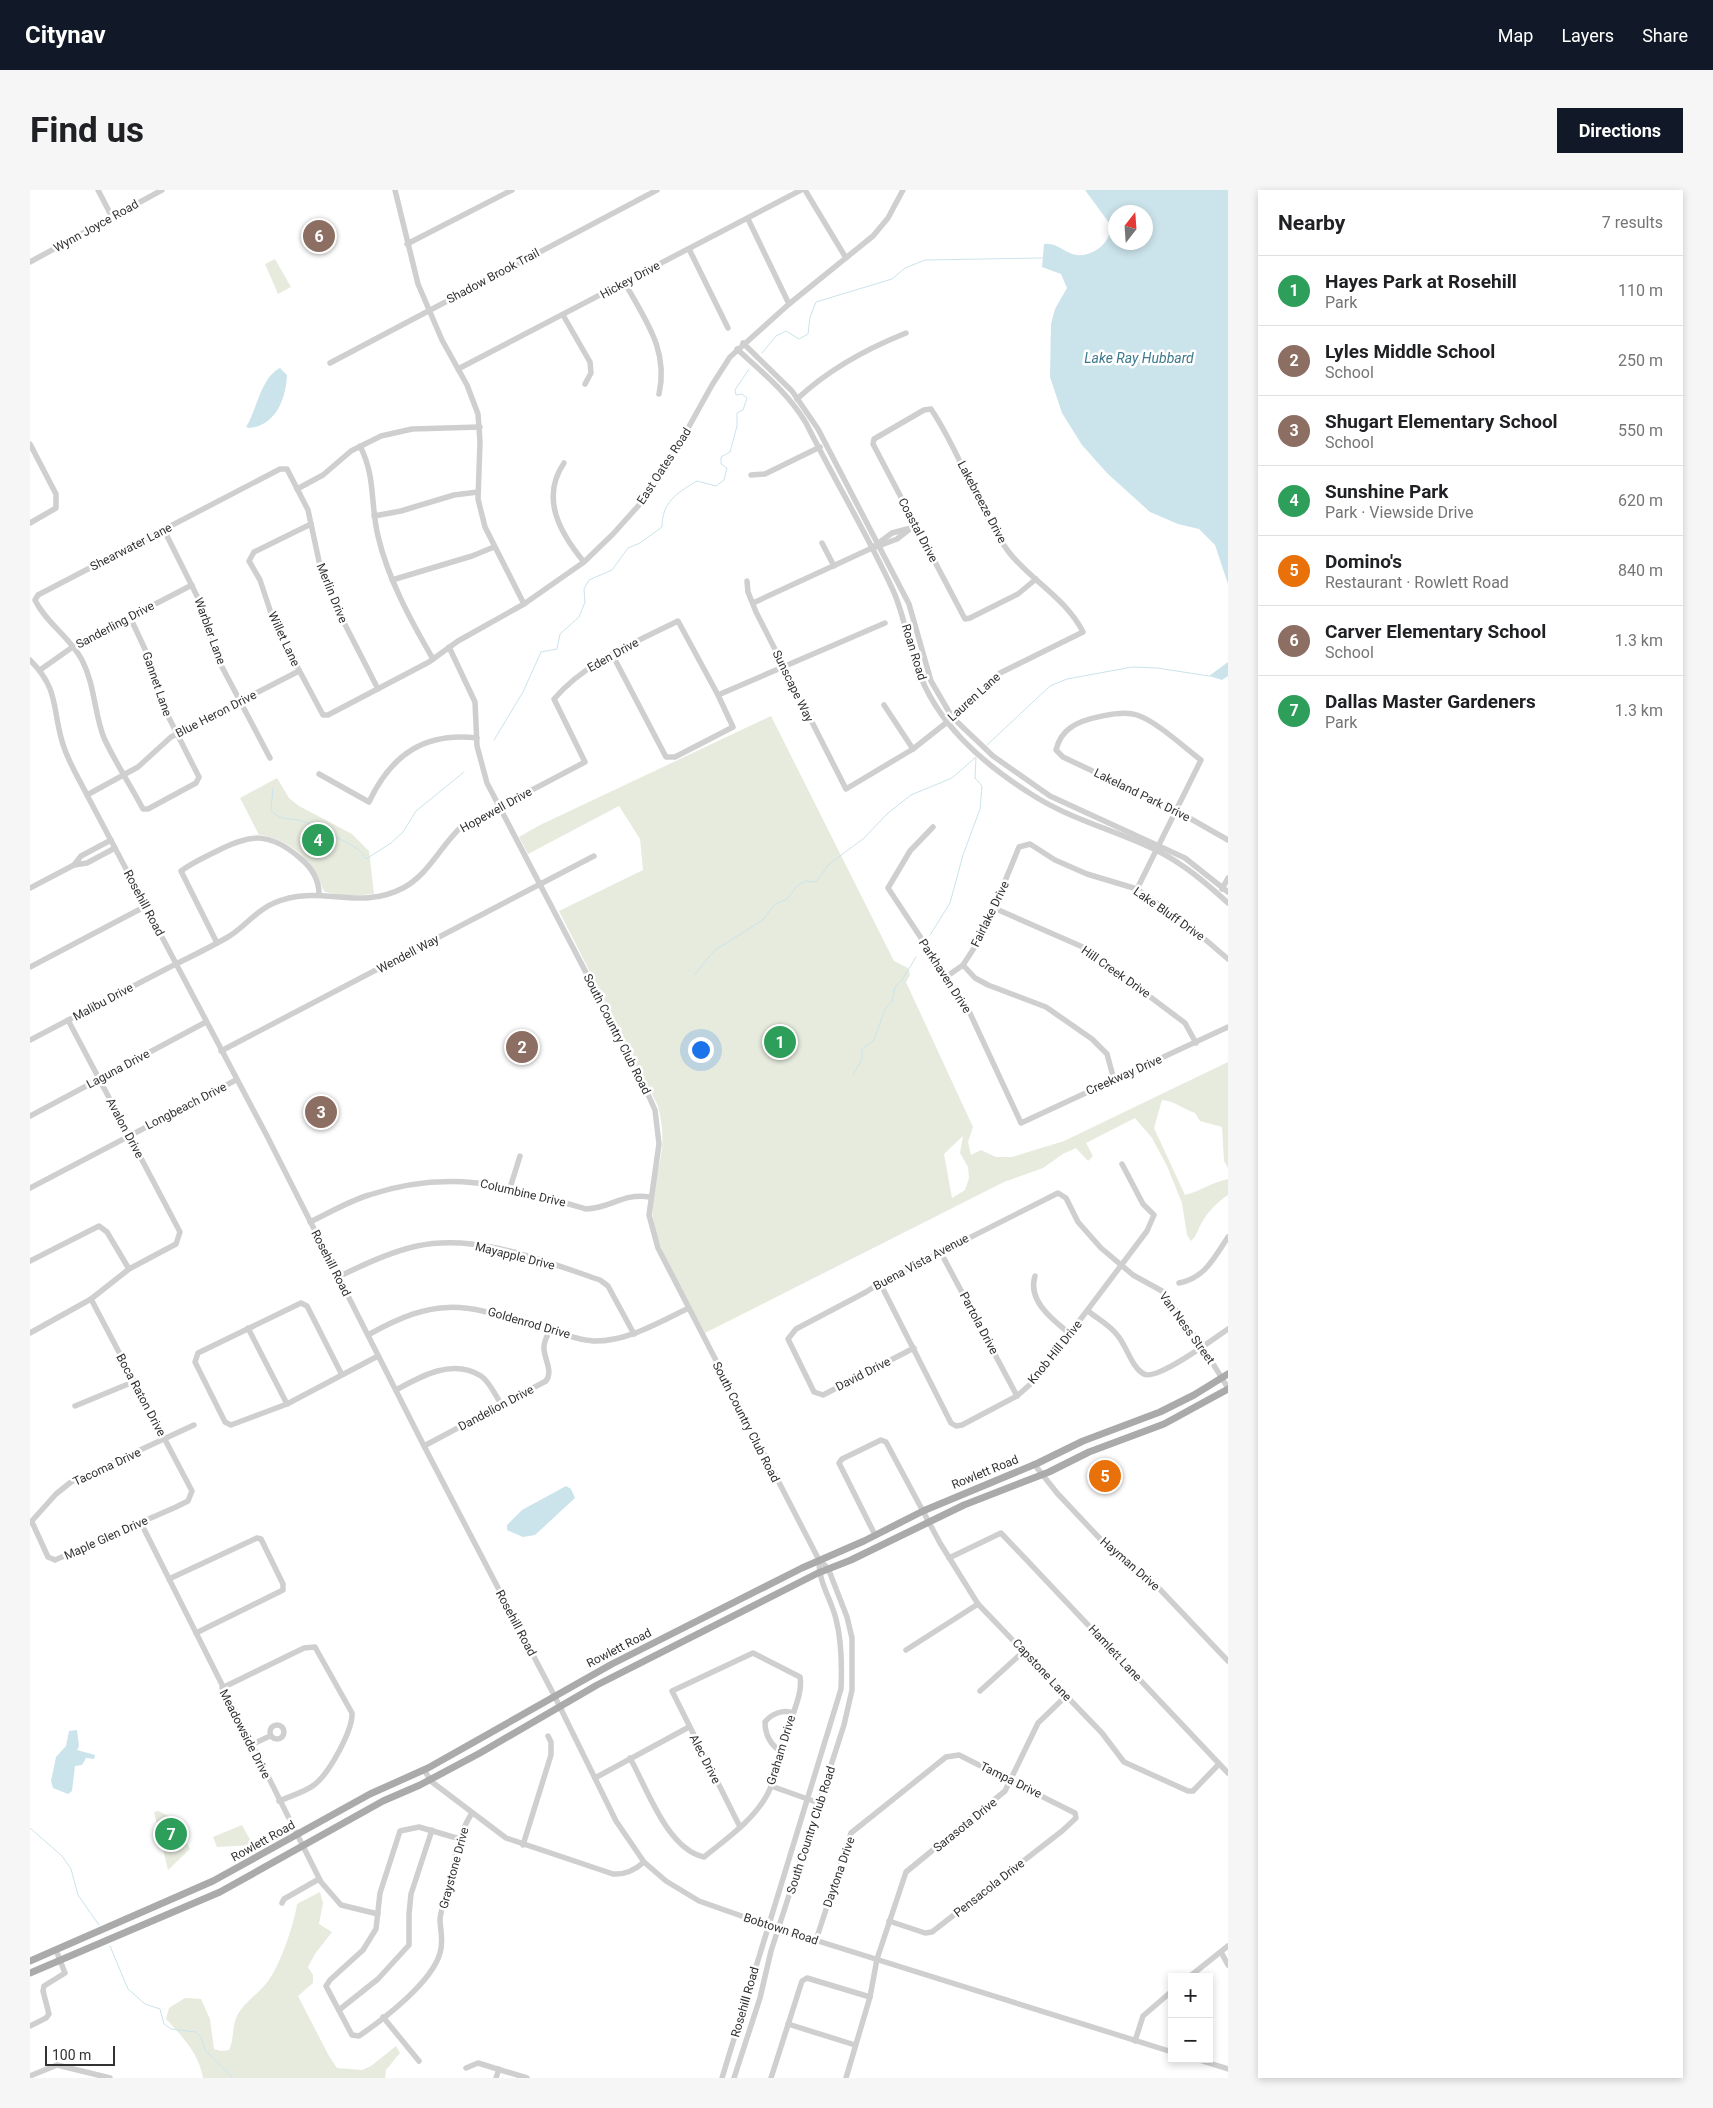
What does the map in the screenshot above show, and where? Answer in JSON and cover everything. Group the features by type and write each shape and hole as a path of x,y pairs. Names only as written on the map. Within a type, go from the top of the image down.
{"main road":[{"name":"Rowlett Road","path":"30,1961 213,1881 370,1794 424,1770 625,1658 819,1560 923,1511 1034,1464 1094,1436 1152,1415 1194,1395 1225,1376"},
{"name":"Rowlett Road","path":"30,1973 220,1892 383,1801 430,1779 597,1686 818,1572 851,1560 928,1522 1042,1475 1100,1448 1161,1425 1228,1389"},
{"path":"1152,1415 1161,1425"},
{"path":"1094,1436 1100,1448"},
{"path":"625,1658 630,1670"},
{"path":"261,1855 267,1866"},
{"path":"174,1898 179,1910"}],"street":[{"path":"98,190 112,217"},
{"name":"Wynn Joyce Road","path":"30,262 162,190"},
{"path":"395,190 418,284 442,340 458,368 474,403 480,427 478,492 483,521 494,547 524,604"},
{"path":"407,244 512,190"},
{"name":"Shadow Brook Trail","path":"330,363 657,190"},
{"path":"803,190 846,258"},
{"name":"Hickey Drive","path":"458,368 803,190"},
{"name":"East Oates Road","path":"323,715 333,713 433,659 524,604 584,562 613,534 648,495 686,434 712,384 737,349 873,236 888,218 903,190"},
{"path":"748,218 790,304"},
{"path":"689,249 728,328"},
{"path":"625,283 661,353 663,373 659,394"},
{"path":"563,315 590,362 591,373 585,384"},
{"path":"796,400 833,370 862,353 906,333"},
{"name":"Roan Road","path":"744,343 796,400 825,444 909,604 931,681 952,718 993,756 1050,796 1196,865 1226,889"},
{"name":"Roan Road","path":"737,349 796,400 818,448 872,548 901,608 923,684 946,722 973,749 1031,794 1081,821 1159,848 1188,869 1228,903"},
{"name":"Lakebreeze Drive","path":"873,441 877,436 924,410 931,409 1000,538 1022,567 1072,614 1083,632"},
{"path":"297,489 323,475 360,446 381,436 401,431 480,427"},
{"name":"Coastal Drive","path":"873,441 914,527 965,618 970,618 1018,594 1036,579"},
{"path":"30,444 56,494 56,508 30,523"},
{"path":"751,474 764,474 825,444"},
{"path":"360,446 372,478 374,516 380,546 392,580 433,659"},
{"path":"564,463 555,478 554,512 563,534 584,562"},
{"name":"Merlin Drive","path":"283,469 288,469 308,510 322,575 378,688"},
{"name":"Shearwater Lane","path":"74,646 42,613 35,600 38,595 283,469"},
{"path":"374,516 401,511 454,495 478,492"},
{"name":"Willet Lane","path":"311,524 254,552 249,561 260,580 275,625 323,715"},
{"path":"753,603 879,544 897,539 914,527"},
{"name":"Warbler Lane","path":"164,530 208,618 221,665 270,758"},
{"path":"822,543 834,566"},
{"path":"392,580 494,547"},
{"name":"Sunscape Way","path":"747,581 753,603 821,744 846,789"},
{"name":"Sanderling Drive","path":"40,670 74,646 192,585"},
{"name":"Gannet Lane","path":"125,775 143,809 155,806 180,792 196,783 200,777 162,704 150,660 130,617"},
{"name":"Eden Drive","path":"585,762 554,699 582,672 612,654 678,621 718,695"},
{"path":"612,654 666,757 681,754 733,728 718,695 885,622"},
{"name":"Lauren Lane","path":"846,789 913,749 970,704 1000,673 1083,632"},
{"path":"74,646 88,673 104,738 125,775"},
{"name":"South Country Club Road","path":"449,648 472,690 475,702 478,757 483,775 638,1072 655,1110 659,1144 650,1197 649,1215 658,1248 819,1560 828,1568 843,1603 852,1638 853,1674 846,1719 779,1929"},
{"name":"Rosehill Road","path":"30,660 40,670 53,695 62,743 110,840 266,1134 424,1446 556,1697 559,1707 616,1821 644,1862"},
{"name":"Blue Heron Drive","path":"87,794 144,764 163,743 177,734 299,671"},
{"path":"884,705 913,749"},
{"name":"Lakeland Park Drive","path":"1177,811 1200,760 1168,734 1137,715 1115,714 1078,723 1068,729 1058,742 1056,750 1064,758 1177,811 1228,840"},
{"path":"319,774 369,802 385,773 398,759 414,748 448,737 477,738"},
{"name":"Hopewell Drive","path":"176,964 236,931 254,914 271,904 296,896 319,894 363,900 385,895 403,888 423,873 445,843 460,828 585,762"},
{"path":"1137,889 1177,811"},
{"name":"Parkhaven Drive","path":"933,827 910,852 888,888 968,1009 1021,1123"},
{"path":"217,942 181,870 236,841 262,838 280,843 302,860 316,878 319,894"},
{"path":"74,865 81,856 110,840"},
{"name":"Lake Bluff Drive","path":"1024,844 1030,844 1055,860 1087,874 1137,889 1193,929 1228,958"},
{"name":"Fairlake Drive","path":"946,977 963,965 994,908 1019,847 1024,844"},
{"path":"30,888 74,865 87,863 115,848"},
{"name":"Wendell Way","path":"221,1051 594,856"},
{"path":"1218,893 1226,889 1224,882 1228,878"},
{"path":"30,967 146,906"},
{"name":"Hill Creek Drive","path":"994,908 1085,948 1185,1023 1196,1043"},
{"name":"Malibu Drive","path":"30,1040 176,964"},
{"path":"963,965 975,978 988,985 1046,1007 1092,1039 1107,1054 1114,1080"},
{"name":"Avalon Drive","path":"68,1020 180,1232 176,1244 129,1269"},
{"name":"Laguna Drive","path":"30,1116 206,1022"},
{"name":"Creekway Drive","path":"1021,1123 1228,1027"},
{"name":"Longbeach Drive","path":"30,1188 236,1080"},
{"path":"510,1188 520,1156"},
{"name":"Knob Hill Drive","path":"880,1282 951,1423 956,1426 962,1425 1016,1396 1034,1381 1147,1231 1154,1215 1144,1204 1122,1164"},
{"name":"Columbine Drive","path":"310,1222 367,1196 403,1185 459,1180 510,1188 586,1209 599,1209 624,1197 650,1197"},
{"name":"Van Ness Street","path":"1056,1193 1062,1194 1066,1198 1085,1232 1122,1266 1162,1291 1225,1376 1228,1389"},
{"name":"Buena Vista Avenue","path":"790,1335 880,1282 1056,1193"},
{"path":"30,1261 99,1226 107,1232 129,1269 91,1300 30,1332"},
{"path":"1179,1283 1192,1280 1206,1270 1228,1237"},
{"name":"Mayapple Drive","path":"338,1277 368,1262 417,1246 457,1242 493,1248 600,1280 608,1286 634,1334"},
{"name":"Partola Drive","path":"940,1251 1016,1396"},
{"path":"1035,1276 1032,1285 1034,1295 1052,1318 1070,1334"},
{"name":"Boca Raton Drive","path":"91,1300 192,1491"},
{"path":"342,1375 307,1306 303,1303 298,1303 198,1353 195,1359 195,1364 225,1422 229,1424 287,1404 342,1375 378,1356"},
{"name":"Goldenrod Drive","path":"368,1335 398,1318 434,1307 459,1306 480,1309 592,1341 634,1334 689,1308"},
{"path":"1088,1311 1118,1335 1140,1370 1145,1375 1152,1376 1160,1373 1228,1329"},
{"path":"248,1328 287,1404"},
{"name":"Dandelion Drive","path":"424,1446 534,1390 549,1376 543,1347 550,1330"},
{"name":"David Drive","path":"790,1335 788,1339 803,1371 814,1392 819,1395 823,1395 914,1348"},
{"path":"396,1390 436,1370 467,1371 481,1376 502,1406"},
{"path":"75,1406 133,1382"},
{"name":"Tacoma Drive","path":"31,1523 56,1494 72,1482 194,1425"},
{"name":"Capstone Lane","path":"875,1535 839,1463 842,1459 880,1440 886,1442 928,1522 978,1604 1102,1733 1124,1762 1183,1790 1193,1791 1219,1764"},
{"name":"Hayman Drive","path":"1034,1464 1109,1548 1152,1581 1228,1661"},
{"name":"Maple Glen Drive","path":"31,1523 48,1557 56,1560 188,1501 192,1491"},
{"name":"Meadowside Drive","path":"141,1522 222,1688 319,1878 332,1897 341,1905 378,1914"},
{"name":"Hamlett Lane","path":"949,1558 1002,1533 1228,1773"},
{"path":"169,1579 257,1538 261,1539 269,1554 283,1584 283,1590 196,1632"},
{"name":"South Country Club Road","path":"767,1926 835,1715 841,1690 840,1641 833,1608 818,1572 819,1560"},
{"path":"906,1650 978,1604"},
{"path":"222,1688 304,1648 315,1647 352,1712 349,1729 323,1777 314,1785 279,1801"},
{"path":"980,1691 1024,1652"},
{"name":"Graham Drive","path":"630,1758 663,1822 673,1836 690,1852 704,1857 740,1828 753,1814 771,1786 793,1713 801,1682 800,1677 754,1653 672,1691"},
{"name":"Alec Drive","path":"672,1691 740,1828"},
{"name":"Sarasota Drive","path":"846,2078 870,1997 877,1959 906,1872 1005,1791 1038,1723 1066,1696"},
{"path":"780,1751 767,1736 765,1722 772,1716 782,1712 793,1713"},
{"path":"835,1715 846,1719"},
{"path":"595,1778 689,1728"},
{"path":"251,1745 270,1736"},
{"path":"524,1845 551,1755 551,1742 548,1736"},
{"name":"Tampa Drive","path":"946,1757 954,1754 959,1755 1076,1813"},
{"name":"Daytona Drive","path":"816,1940 851,1833 946,1757"},
{"path":"424,1770 430,1779 472,1814 506,1838 613,1874 621,1875 632,1871 644,1862"},
{"path":"771,1786 819,1803"},
{"name":"Pensacola Drive","path":"889,1921 925,1933 932,1932 1062,1831 1076,1818 1076,1813"},
{"name":"Graystone Drive","path":"339,2010 350,2032 356,2036 363,2034 421,1984 438,1959 443,1936 440,1918 460,1839 472,1814"},
{"path":"432,1830 410,1901 409,1945 378,1979 339,2010 326,1986 367,1946 376,1929 380,1894 400,1830 419,1827 432,1830 460,1839"},
{"name":"Bobtown Road","path":"644,1862 682,1893 767,1926 1168,2051"},
{"path":"282,1903 284,1899 319,1878"},
{"name":"Rosehill Road","path":"722,2078 767,1926"},
{"name":"Rosehill Road","path":"734,2078 760,1998 779,1929"},
{"path":"1194,1973 1228,1946"},
{"path":"30,2026 48,2017 43,1991 44,1986 65,1973 56,1950"},
{"path":"1221,1952 1228,1965"},
{"path":"771,2078 802,1981 807,1978 870,1997"},
{"path":"1135,2041 1143,2016 1168,1994"},
{"path":"383,2017 419,2060"},
{"path":"788,2024 855,2045"},
{"path":"466,2068 478,2063 527,2078"},
{"path":"1209,2063 1228,2069"},
{"path":"30,2076 57,2065 110,2078"},
{"path":"496,2078 499,2070"}],"shaded area":[{"path":"275,259 291,287 278,294 265,264"},
{"path":"771,716 894,961 908,968 910,975 906,982 973,1127 968,1142 971,1155 981,1150 996,1157 1012,1157 1064,1141 1228,1062 1228,1168 1224,1161 1222,1127 1200,1121 1195,1113 1162,1100 1154,1128 1185,1195 1228,1179 1228,1195 1209,1212 1191,1241 1187,1235 1182,1203 1167,1166 1152,1138 1135,1118 1086,1143 1093,1156 1088,1161 1076,1148 1063,1154 1043,1168 1004,1182 705,1333 664,1255 654,1223 653,1194 662,1142 658,1106 559,911 643,870 640,839 619,806 528,854 519,837 540,825","holes":["963,1136 960,1153 968,1167 969,1178 965,1190 952,1198 944,1154"]},
{"path":"277,778 289,798 299,806 352,834 369,851 374,894 345,896 325,892 317,874 300,853 276,839 259,835 240,798"},
{"path":"158,1811 175,1819 190,1849 168,1870 154,1812"},
{"path":"242,1825 253,1845 217,1847 213,1837"},
{"path":"320,1892 323,1903 319,1924 332,1932 315,1954 308,1967 313,1975 313,1983 298,1996 337,2068 362,2070 371,2066 396,2046 400,2053 386,2070 385,2078 203,2078 194,2054 184,2039 166,2019 169,2008 185,1998 201,1999 210,2019 214,2049 221,2051 229,2050 237,2016 269,1980 280,1960 293,1924 297,1904"}],"water":[{"name":"Lake Ray Hubbard","path":"1085,190 1228,190 1228,584 1215,545 1199,529 1178,524 1150,512 1107,473 1082,445 1062,413 1050,377 1051,324 1055,309 1067,288 1061,274 1042,267 1044,244 1053,245 1073,254 1083,255 1096,251 1108,236 1108,250 1153,250 1153,205 1108,205 1108,221"},
{"path":"280,368 287,375 282,401 278,409 266,422 258,426 246,427 268,379"},
{"path":"1228,662 1228,676 1222,680 1209,676"},
{"path":"566,1486 571,1489 575,1498 535,1535 523,1537 507,1530 507,1525 522,1510"},
{"path":"77,1730 79,1746 77,1750 95,1755 94,1759 86,1758 82,1765 75,1766 72,1791 68,1794 53,1788 51,1781 56,1757 66,1746 69,1731"}],"waterway":[{"path":"762,353 776,336 786,331 799,339 808,334 810,317 816,302 892,279 905,268 925,260 1042,258"},
{"path":"494,740 523,692 541,652 557,649 560,634 579,617 585,602 584,589 589,580 612,570 628,548 640,543 662,527 665,511 677,494 697,481 716,486 724,480 727,468 721,464 721,457 730,452 737,426 737,413 743,410 747,398 742,394 736,395 735,390 749,369"},
{"path":"987,745 1050,686 1067,679 1132,667 1157,668 1209,676"},
{"path":"695,974 715,950 763,920 774,905 787,899 798,885 806,881 816,882 829,864 863,839 888,813 911,795 952,778 976,757"},
{"path":"930,935 950,903 963,855 980,809 982,786 975,778 976,758"},
{"path":"273,788 271,810 275,814 279,817 302,821 327,832 359,850 366,859 391,843 403,832 416,811 464,772"},
{"path":"853,1074 862,1060 862,1049 874,1040 885,1009 892,1002 895,987 902,980 916,957"},
{"path":"30,1828 62,1856 71,1869 78,1895 99,1925"},
{"path":"110,1946 128,1989 145,2004 160,2009 164,2024 171,2029 196,2032 201,2037 205,2050 233,2078"}],"place":[{"name":"Carver Elementary School","path":"319,236"},
{"name":"Sunshine Park","path":"318,840"},
{"name":"Hayes Park at Rosehill","path":"780,1042"},
{"name":"Lyles Middle School","path":"522,1047"},
{"name":"Shugart Elementary School","path":"321,1112"},
{"name":"Domino's","path":"1105,1476"},
{"name":"Dallas Master Gardeners","path":"171,1834"}]}
